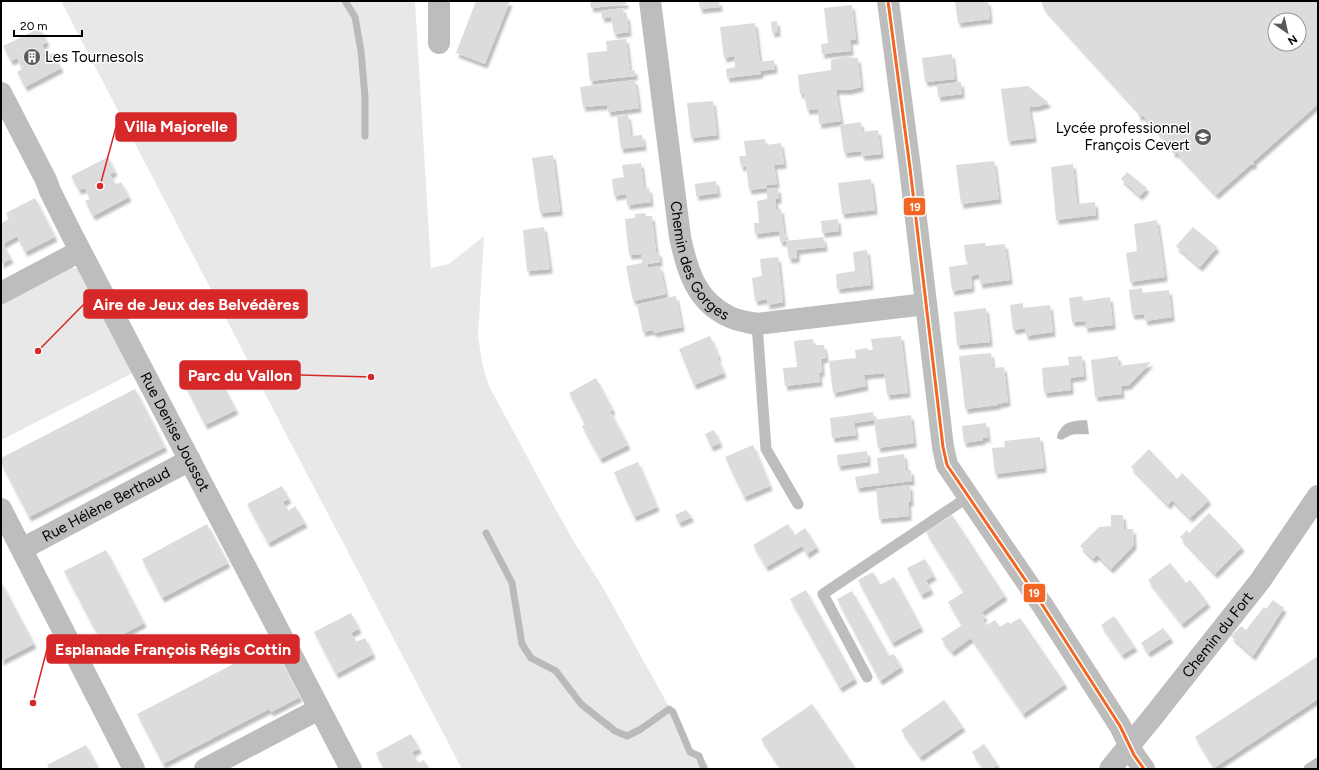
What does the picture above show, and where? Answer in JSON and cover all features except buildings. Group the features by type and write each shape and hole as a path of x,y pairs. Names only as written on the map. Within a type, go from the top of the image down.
{"street":[{"path":"439,1 440,43"},
{"name":"Chemin des Gorges","path":"650,1 679,229 686,263 696,287 711,306 730,318 757,324 926,304"},
{"path":"888,1 942,439 947,465 1047,613 1120,726 1144,769"},
{"name":"Rue Denise Joussot","path":"1,93 46,180 80,252 351,769"},
{"path":"1,293 80,252"},
{"name":"Rue Hélène Berthaud","path":"22,549 190,460"},
{"name":"Chemin du Fort","path":"1110,769 1260,581 1318,496"},
{"path":"1,509 134,769"},
{"path":"205,769 319,710"}],"lane":[{"path":"757,324 766,449 798,504"},
{"path":"866,677 823,594 968,497"},
{"path":"1309,769 1318,763"}],"shaded area":[{"path":"61,1 415,1 431,268 449,264 484,236 478,336 483,367 489,386 574,542 602,586 673,714 693,757 707,763 710,769 462,769"},
{"path":"69,268 75,268 80,271 135,372 1,440 1,302"},
{"path":"1087,420 1089,434 1073,435 1062,440 1057,438 1058,433 1065,424"}],"waterway":[{"path":"345,1 355,17 361,51 365,97 365,136"},
{"path":"486,533 512,583 522,644 531,658 556,671 581,704 615,731 627,736 641,729 669,709 673,712 690,752 699,756 704,769"}],"transit line":[{"name":"19","path":"888,1 910,168 943,447 947,465 1043,606 1120,726 1134,755 1144,769"}],"place":[{"name":"Les Tournesols","path":"32,57"},
{"name":"Lycée professionnel François Cevert","path":"1203,137"},
{"name":"Villa Majorelle","path":"100,186"},
{"name":"Aire de Jeux des Belvédères","path":"38,351"},
{"name":"Parc du Vallon","path":"371,377"},
{"name":"Esplanade François Régis Cottin","path":"33,703"}]}
